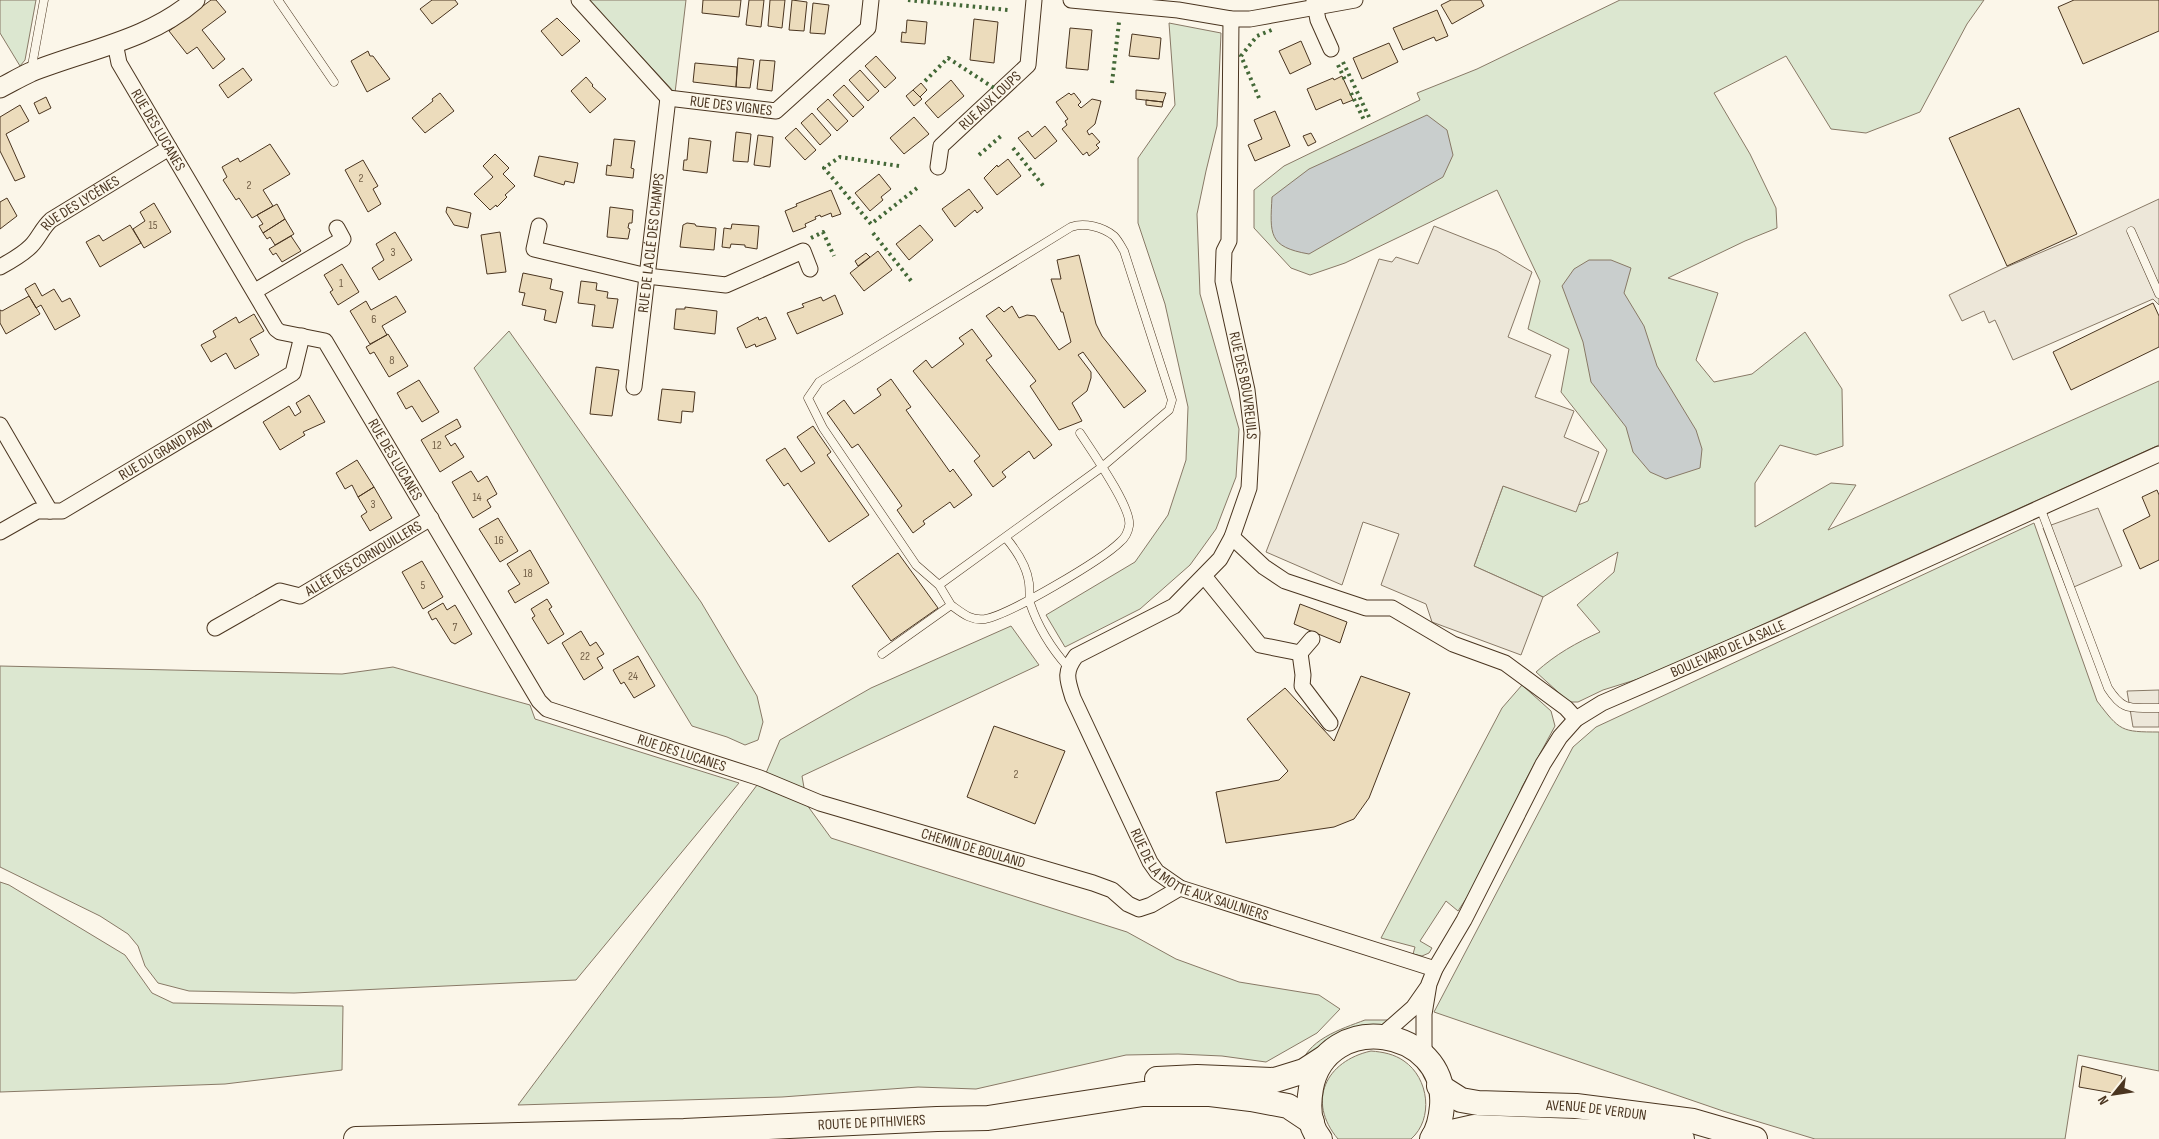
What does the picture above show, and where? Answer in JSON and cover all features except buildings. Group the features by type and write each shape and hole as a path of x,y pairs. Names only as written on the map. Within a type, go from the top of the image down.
{"main road":[{"name":"ROUTE DE PITHIVIERS","path":"937,1119 1068,1090 1133,1080 1197,1077 1275,1080 1304,1071 1338,1046 1362,1036 1391,1037 1415,1048 1424,1057"},
{"path":"1424,1057 1437,1075 1442,1098 1441,1120 1433,1137"},
{"path":"1318,1134 1308,1105 1313,1077 1324,1058"},
{"name":"AVENUE DE VERDUN","path":"1440,1086 1460,1100 1478,1104 1576,1106 1693,1121 1756,1139"},
{"name":"ROUTE DE PITHIVIERS","path":"356,1139 684,1131 988,1118 1143,1094 1210,1094 1288,1106 1318,1134"},
{"name":"AVENUE DE VERDUN","path":"1433,1137 1474,1127 1630,1133 1682,1139"}],"street":[{"path":"0,88 30,73 115,43 165,22 195,0"},
{"name":"RUE DES VIGNES","path":"578,0 668,98 776,111 868,28 871,0"},
{"name":"RUE AUX LOUPS","path":"938,167 941,146 1028,65 1034,0"},
{"path":"1071,0 1178,10 1231,19 1250,19 1314,3 1355,0"},
{"path":"1314,3 1318,20 1331,49"},
{"name":"RUE DES BOUVREUILS","path":"1068,667 1076,656 1174,606 1220,559 1232,537 1250,488 1252,433 1247,390 1223,281 1224,251 1229,242 1231,19"},
{"name":"RUE DES LUCANES","path":"115,43 119,63 276,329 280,332 325,341 539,701 547,709 760,778"},
{"name":"RUE DE LA CLÉ DES CHAMPS","path":"634,387 668,98"},
{"name":"RUE DES LYCÈNES","path":"0,267 23,254 32,245 44,226 51,220 170,148"},
{"path":"539,226 534,249 647,276 726,285 803,251 810,269"},
{"path":"255,291 343,239 337,228"},
{"name":"RUE DU GRAND PAON","path":"0,532 37,510 62,511 293,373 302,336"},
{"path":"0,425 50,511"},
{"name":"BOULEVARD DE LA SALLE","path":"1380,1037 1413,1008 1429,984 1435,969 1464,920 1543,764 1560,737 1576,719 1602,704 1782,625 2159,454"},
{"name":"ALLÉE DES CORNOUILLERS","path":"215,628 280,591 300,596 431,518"},
{"path":"1232,537 1264,567 1285,581 1366,608 1392,608 1453,644 1505,663 1566,708 1576,719"},
{"path":"1204,576 1260,645 1300,653"},
{"path":"1312,639 1300,653 1303,675 1302,686 1330,723"},
{"name":"RUE DE LA MOTTE AUX SAULNIERS","path":"1068,667 1068,682 1073,698 1150,862 1157,872 1180,888 1435,969"},
{"name":"CHEMIN DE BOULAND","path":"760,778 820,803 1093,883 1112,890 1128,904 1139,909 1151,905 1180,888"},
{"name":"BOULEVARD DE LA SALLE","path":"1424,1057 1424,1014 1429,984"}],"lane":[{"path":"30,73 44,0"},
{"path":"278,0 334,82"},
{"path":"939,586 1102,467 1169,410 1172,400 1124,250 1114,236 1098,228 1080,224 1071,227 819,382 808,398 823,428 916,565 939,586 951,606 966,617 986,619 1030,600 1096,560 1120,543 1126,534 1130,524 1129,515 1102,467 1080,433"},
{"path":"2131,231 2159,294"},
{"path":"2040,508 2108,688 2117,702 2126,707 2159,708"},
{"path":"1006,538 1016,551 1029,582 1030,600 1051,648 1068,667"},
{"path":"882,654 951,606"}],"green space":[{"path":"0,0 36,0 25,60 20,66 0,33"},
{"path":"589,0 686,0 675,93"},
{"path":"1620,0 1984,0 1967,24 1920,112 1866,133 1831,129 1786,56 1714,93 1750,154 1776,208 1777,228 1745,241 1668,278 1718,293 1696,360 1714,382 1752,374 1805,332 1842,389 1843,446 1816,455 1780,445 1755,483 1755,527 1831,483 1856,485 1828,530 2159,381 2159,445 1651,675 1603,690 1578,702 1569,702 1536,672 1566,649 1600,632 1577,605 1614,572 1618,552 1543,597 1474,566 1503,486 1571,508 1588,501 1607,450 1561,392 1569,349 1528,329 1540,281 1497,190 1345,263 1310,275 1291,268 1254,228 1254,190 1284,166 1420,100 1417,93 1477,69"},
{"path":"1169,23 1221,33 1217,126 1197,214 1200,294 1239,429 1236,477 1216,529 1190,565 1140,609 1065,647 1046,615 1135,562 1168,515 1186,460 1188,407 1165,304 1138,223 1138,158 1175,105"},
{"path":"509,331 701,602 757,696 763,722 758,740 745,745 692,726 474,368"},
{"path":"2034,523 2097,701 2122,728 2159,732 2159,1071 2078,1055 2065,1139 1815,1139 1723,1111 1434,1012 1573,747 1596,727"},
{"path":"1011,626 1039,665 802,776 807,805 831,838 1127,932 1176,959 1239,982 1319,995 1340,1009 1317,1033 1266,1062 1222,1056 1178,1054 1126,1055 976,1089 918,1087 782,1097 518,1105 766,773 780,740 871,688"},
{"path":"0,666 342,674 393,667 530,705 535,719 739,783 576,980 294,993 189,991 158,983 145,966 138,946 128,934 100,916 0,867"},
{"path":"1522,685 1551,711 1555,726 1522,787 1513,810 1477,882 1458,911 1446,901 1420,941 1432,948 1429,953 1422,956 1413,954 1415,947 1381,938 1502,708"},
{"path":"0,882 9,885 125,955 152,993 173,1003 343,1006 342,1070 225,1084 0,1092"},
{"path":"1365,1020 1387,1020 1390,1022 1300,1069 1303,1059 1316,1043 1335,1032"},
{"path":"1371,1051 1388,1054 1404,1061 1419,1078 1426,1099 1425,1110 1423,1121 1411,1139 1338,1139 1328,1125 1323,1111 1323,1097 1326,1084 1332,1073 1355,1056"}],"shaded area":[{"path":"1427,115 1447,130 1453,155 1443,177 1309,254 1286,247 1274,237 1271,221 1272,197 1309,169"},
{"path":"2159,199 2159,305 2153,299 2013,360 1995,320 1989,323 1984,311 1962,321 1949,295 2002,269"},
{"path":"1434,226 1497,251 1532,272 1508,337 1551,355 1535,397 1574,411 1564,437 1599,452 1576,512 1503,486 1474,566 1543,597 1521,655 1432,622 1426,604 1381,585 1399,534 1363,522 1342,585 1266,552 1379,259 1392,262 1396,257 1418,264"},
{"path":"1589,260 1611,260 1631,268 1624,293 1644,326 1657,366 1696,430 1702,449 1700,468 1666,479 1650,472 1633,452 1626,427 1591,382 1583,342 1562,286 1574,269"},
{"path":"2098,508 2122,566 2067,590 2043,528"},
{"path":"2159,690 2159,727 2133,727 2127,691"}],"hedge":[{"path":"908,0 1008,10"},
{"path":"1112,83 1119,22"},
{"path":"1259,98 1241,56 1257,36 1274,29"},
{"path":"925,81 948,58 994,88"},
{"path":"1343,62 1369,117"},
{"path":"1338,65 1345,80"},
{"path":"1351,93 1364,120"},
{"path":"979,155 1001,136"},
{"path":"1013,148 1045,188"},
{"path":"899,166 840,157 824,168 871,224 917,188"},
{"path":"811,238 823,232 834,256"},
{"path":"873,233 912,282"}]}
